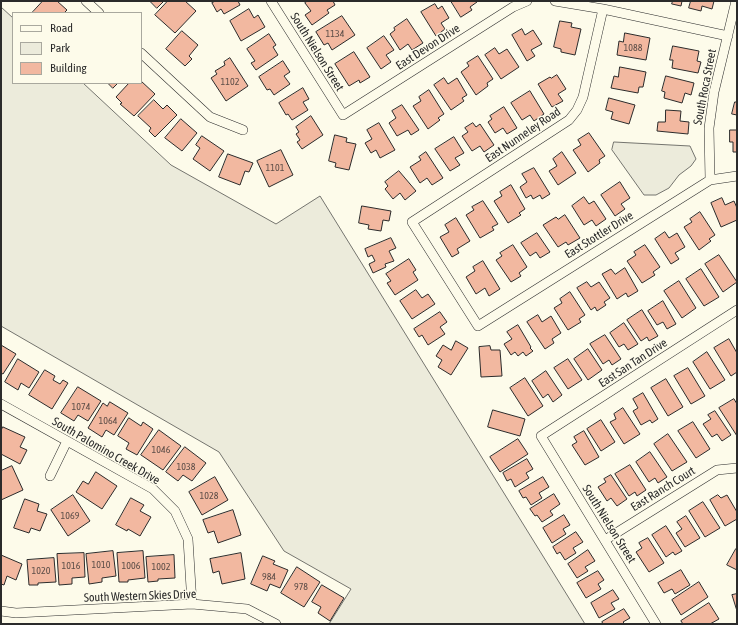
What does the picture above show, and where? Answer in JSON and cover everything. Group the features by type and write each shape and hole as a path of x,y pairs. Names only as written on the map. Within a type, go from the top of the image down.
{"street":[{"path":"86,1 98,12"},
{"name":"South Nielson Street","path":"271,1 343,115"},
{"name":"East Devon Drive","path":"343,115 513,7 527,1"},
{"path":"555,1 603,9 728,36"},
{"name":"South Roca Street","path":"710,180 709,128 714,92 736,1"},
{"name":"East Nunneley Road","path":"478,326 412,222 569,120 577,110 583,97 603,9"},
{"path":"142,54 210,117 243,130"},
{"name":"East Stottler Drive","path":"478,326 710,180 737,176"},
{"name":"East San Tan Drive","path":"541,436 737,310"},
{"name":"South Palomino Creek Drive","path":"1,404 153,489 175,511 188,539 192,604"},
{"name":"South Nielson Street","path":"541,436 656,624"},
{"path":"50,476 67,441"},
{"name":"East Ranch Court","path":"605,540 716,470 737,468"},
{"name":"South Western Skies Drive","path":"1,611 16,613 192,604 247,609 276,624"}],"green space":[{"path":"1,7 12,17 12,84 84,84 171,165 276,224 320,196 585,624 329,624 351,589 284,551 219,452 1,326"},
{"path":"614,142 690,146 696,159 691,166 679,175 669,188 656,195 644,195 612,150"}],"building":[{"path":"43,1 57,1 67,10 65,12 33,12"},
{"path":"150,1 164,1 157,8"},
{"path":"168,1 185,1 196,11 175,33 155,15"},
{"path":"216,1 238,1 240,5 224,14 221,9 217,12 212,3"},
{"path":"308,1 333,1 335,5 327,10 329,13 312,25 305,15 311,11 305,3"},
{"path":"451,1 477,2 470,7 472,10 461,17"},
{"path":"673,1 682,1 681,6 672,4"},
{"path":"691,1 714,1 712,9 702,6 701,11 689,8"},
{"path":"435,4 438,9 442,6 449,18 441,23 445,29 436,36 421,12"},
{"path":"249,9 254,18 258,15 265,27 241,41 230,21"},
{"path":"342,16 355,35 332,50 328,43 324,45 316,32"},
{"path":"407,19 423,43 412,50 408,44 400,50 390,34 395,30 394,28"},
{"path":"560,21 572,23 571,27 581,29 575,55 561,52 561,49 554,47"},
{"path":"522,29 525,35 533,30 542,44 531,50 535,56 527,61 512,35"},
{"path":"182,31 198,45 189,56 192,59 185,66 166,49"},
{"path":"625,33 650,38 646,60 617,55 619,41 623,42"},
{"path":"269,34 276,45 273,47 278,55 256,70 251,63 255,61 247,49"},
{"path":"384,36 394,50 386,55 391,62 381,69 367,48"},
{"path":"673,46 699,51 697,61 701,62 698,73 672,68 673,60 670,60"},
{"path":"495,48 499,54 507,49 519,67 501,79 485,55"},
{"path":"354,52 370,77 360,83 359,80 349,86 335,64"},
{"path":"478,56 493,79 487,83 488,86 476,95 461,72 469,66 467,63"},
{"path":"230,58 248,86 226,101 211,78 217,74 215,71 225,65 224,62"},
{"path":"283,61 290,72 284,76 290,84 274,95 270,89 267,90 259,77"},
{"path":"620,67 646,72 643,87 639,87 638,93 611,88 614,76 618,77"},
{"path":"557,75 566,89 558,94 563,101 552,107 538,84"},
{"path":"666,76 694,83 691,95 685,93 682,103 664,98 665,92 662,91"},
{"path":"444,78 448,84 457,78 467,95 462,98 464,101 451,110 434,85"},
{"path":"142,82 155,94 134,116 120,104 122,103 116,97 128,84 142,84"},
{"path":"109,84 117,84 113,88"},
{"path":"303,88 309,99 303,102 308,110 292,120 288,114 286,115 279,103"},
{"path":"429,90 444,114 438,118 440,120 428,129 413,106 421,101 419,97"},
{"path":"530,91 544,114 534,121 530,115 522,120 511,103"},
{"path":"609,98 635,105 629,124 611,119 613,112 606,110"},
{"path":"154,100 163,109 167,105 177,115 155,137 149,131 151,128 138,116"},
{"path":"735,102 737,102 737,115 732,114"},
{"path":"402,105 419,130 411,135 408,130 397,136 389,123 396,118 392,111"},
{"path":"504,107 517,128 507,134 503,128 495,133 488,122 492,119 490,116"},
{"path":"666,110 681,111 680,121 689,122 688,134 657,131 658,122 665,122"},
{"path":"311,116 323,135 302,149 297,142 300,140 296,134 299,132 296,127"},
{"path":"181,119 197,133 182,151 165,138"},
{"path":"379,123 395,150 380,158 376,150 371,153 365,143 372,139 367,130"},
{"path":"473,123 476,127 480,124 494,145 484,152 480,146 472,151 462,136 468,132 465,128"},
{"path":"730,130 737,130 737,152 733,152 733,142 730,142"},
{"path":"589,133 605,156 599,160 600,163 588,172 573,150 581,145 578,140"},
{"path":"335,135 347,138 346,142 356,144 349,170 335,167 336,163 329,161"},
{"path":"202,136 224,151 210,171 193,159 200,148 196,145"},
{"path":"454,137 464,153 455,158 460,165 450,171 435,149"},
{"path":"281,150 293,175 269,187 257,161"},
{"path":"426,152 443,178 432,185 427,178 420,183 410,167 421,160 419,157"},
{"path":"562,152 576,173 558,185 549,171 557,166 553,159"},
{"path":"228,154 253,163 249,172 245,171 240,185 219,177"},
{"path":"534,168 550,194 542,199 540,195 533,199 531,195 526,198 520,187 527,182 522,174"},
{"path":"399,171 416,191 405,200 400,193 393,199 385,189 388,186 385,182"},
{"path":"620,182 630,198 621,204 625,209 615,216 601,195"},
{"path":"511,185 525,209 519,213 521,215 508,223 494,201 502,196 500,192"},
{"path":"584,197 589,204 594,201 606,219 596,226 592,220 584,225 572,206"},
{"path":"722,198 725,205 734,201 737,208 737,220 721,227 711,203"},
{"path":"483,201 498,224 492,227 494,230 480,238 466,215 474,210 472,207"},
{"path":"362,206 391,211 389,221 383,220 381,231 368,229 369,225 359,223"},
{"path":"700,212 715,235 709,239 711,241 699,250 684,227 692,222 690,219"},
{"path":"565,215 580,238 568,245 566,242 558,247 543,225 556,217 558,219"},
{"path":"456,218 470,241 457,249 459,253 452,257 440,237 449,232 445,225"},
{"path":"665,232 669,238 677,233 685,247 675,253 679,259 671,264 655,239"},
{"path":"537,233 550,252 540,258 536,252 530,256 521,243"},
{"path":"391,238 396,248 389,251 394,261 385,264 386,267 373,273 369,264 375,261 372,255 368,257 365,249"},
{"path":"513,245 527,267 519,273 521,276 511,282 496,260 502,256 500,253"},
{"path":"645,245 660,267 653,272 655,275 642,283 627,261 636,255 634,252"},
{"path":"719,255 737,282 723,292 705,264"},
{"path":"409,259 416,270 413,272 418,280 395,295 387,283 391,281 386,274"},
{"path":"483,261 500,289 489,296 485,288 476,294 466,277 475,271 473,267"},
{"path":"625,268 638,291 628,297 626,293 617,299 602,274 611,269 615,274"},
{"path":"701,269 719,297 704,306 686,279"},
{"path":"679,281 696,308 682,318 664,291"},
{"path":"587,282 591,287 599,282 610,298 604,302 606,305 597,311 595,307 591,310 577,288"},
{"path":"416,290 422,298 428,294 435,304 412,319 400,301"},
{"path":"570,292 585,315 579,319 581,322 568,330 554,308 562,303 560,299"},
{"path":"663,301 676,324 667,329 663,322 657,325 648,311"},
{"path":"642,310 658,336 649,341 647,337 641,341 627,320"},
{"path":"440,312 447,322 440,327 445,334 428,345 422,335 419,337 414,329"},
{"path":"538,315 542,322 551,316 561,333 552,339 554,343 545,349 527,322"},
{"path":"624,323 638,344 628,350 624,344 619,347 610,333"},
{"path":"518,325 533,351 526,356 523,352 518,356 515,352 511,355 504,344 512,339 507,332"},
{"path":"605,335 621,359 612,365 609,360 603,364 590,344"},
{"path":"729,339 737,353 737,372 731,376 714,348"},
{"path":"456,341 468,348 451,375 438,367 442,360 436,356 443,345 451,350"},
{"path":"1,345 16,354 3,374 1,373"},
{"path":"490,346 491,350 500,350 502,376 481,377 479,347"},
{"path":"588,349 602,370 588,380 574,359"},
{"path":"707,352 725,380 710,389 693,362"},
{"path":"18,359 39,372 29,388 21,383 18,390 5,382"},
{"path":"568,359 582,380 568,389 554,368"},
{"path":"688,368 705,396 691,404 674,376"},
{"path":"45,370 55,376 53,380 60,384 63,380 68,383 52,409 29,395"},
{"path":"546,371 562,395 553,402 548,394 543,398 532,381"},
{"path":"525,378 543,406 528,416 510,388"},
{"path":"666,379 683,407 668,416 651,388"},
{"path":"78,387 101,401 88,421 78,415 74,421 61,413"},
{"path":"643,393 658,419 652,423 650,420 641,425 633,411 638,408 633,399"},
{"path":"734,399 737,404 737,436 719,408"},
{"path":"110,402 128,413 114,435 106,430 102,437 88,428 103,403 107,406"},
{"path":"623,408 640,434 624,444 610,422 616,419 614,414"},
{"path":"493,410 525,419 520,436 488,427"},
{"path":"715,411 731,435 722,441 717,434 712,437 703,424 711,419 708,415"},
{"path":"129,418 141,426 143,422 153,429 137,455 126,449 129,443 118,436"},
{"path":"601,420 615,442 601,451 587,429"},
{"path":"693,422 710,449 696,458 678,431"},
{"path":"3,427 25,437 20,447 27,450 20,464 1,454 1,431"},
{"path":"159,430 181,446 163,470 141,455"},
{"path":"584,431 599,457 585,465 572,445 577,442 574,437"},
{"path":"668,434 687,462 672,471 654,444"},
{"path":"518,439 528,454 500,472 490,457"},
{"path":"185,447 206,463 192,481 183,475 178,481 166,472"},
{"path":"650,452 667,477 658,483 655,478 649,482 636,462"},
{"path":"527,459 533,469 526,473 529,478 515,487 511,479 507,481 503,473"},
{"path":"630,465 646,490 637,496 635,492 629,496 615,474"},
{"path":"12,466 23,490 1,500 1,471"},
{"path":"96,472 117,486 102,509 76,492 83,481 88,484"},
{"path":"611,475 627,499 617,506 611,498 607,501 598,487 606,482 604,479"},
{"path":"215,477 228,500 202,515 189,492"},
{"path":"543,477 549,487 539,493 542,498 531,505 526,497 523,498 519,491"},
{"path":"554,494 560,504 550,511 553,515 542,522 530,509"},
{"path":"73,495 90,521 68,536 51,510"},
{"path":"718,495 721,498 727,495 737,512 737,519 725,526 710,500"},
{"path":"131,498 144,505 140,511 151,517 140,536 128,529 127,531 116,525"},
{"path":"25,499 39,504 37,511 47,514 40,531 31,528 29,533 14,528"},
{"path":"703,502 720,528 705,537 689,511"},
{"path":"233,510 241,535 218,543 214,531 208,533 203,520"},
{"path":"564,515 570,525 563,529 566,534 552,543 543,528"},
{"path":"686,516 700,538 685,547 676,533 682,529 677,522"},
{"path":"666,526 682,551 675,555 673,552 666,557 652,535"},
{"path":"576,532 583,542 573,548 576,553 565,560 560,552 557,554 553,547"},
{"path":"648,538 664,563 649,572 636,552 642,548 639,543"},
{"path":"736,549 737,550 737,570 727,565"},
{"path":"588,550 595,561 585,567 588,571 577,578 568,564"},
{"path":"113,551 116,576 102,578 102,582 89,584 86,554"},
{"path":"143,551 145,578 128,580 128,582 119,582 117,553"},
{"path":"84,553 85,577 72,578 72,584 59,585 57,554"},
{"path":"241,553 245,579 222,584 219,571 213,573 210,559"},
{"path":"1,555 22,564 16,580 7,576 4,585 1,584"},
{"path":"174,555 175,578 158,579 158,581 148,582 146,557"},
{"path":"263,556 275,561 273,564 288,570 280,588 270,584 267,591 251,584"},
{"path":"54,558 56,582 29,585 27,560"},
{"path":"297,567 320,582 304,607 281,593"},
{"path":"681,570 690,585 675,594 672,589 664,593 658,583"},
{"path":"598,571 604,580 598,584 601,589 586,598 577,583"},
{"path":"699,582 708,597 681,615 672,600"},
{"path":"322,585 344,598 330,621 318,613 321,607 312,602"},
{"path":"613,590 619,599 611,603 615,609 599,618 591,603"},
{"path":"737,594 737,611 732,595"},
{"path":"709,603 719,619 710,624 683,624 681,621"},
{"path":"624,609 630,618 623,622 625,624 603,624 602,622"}]}
